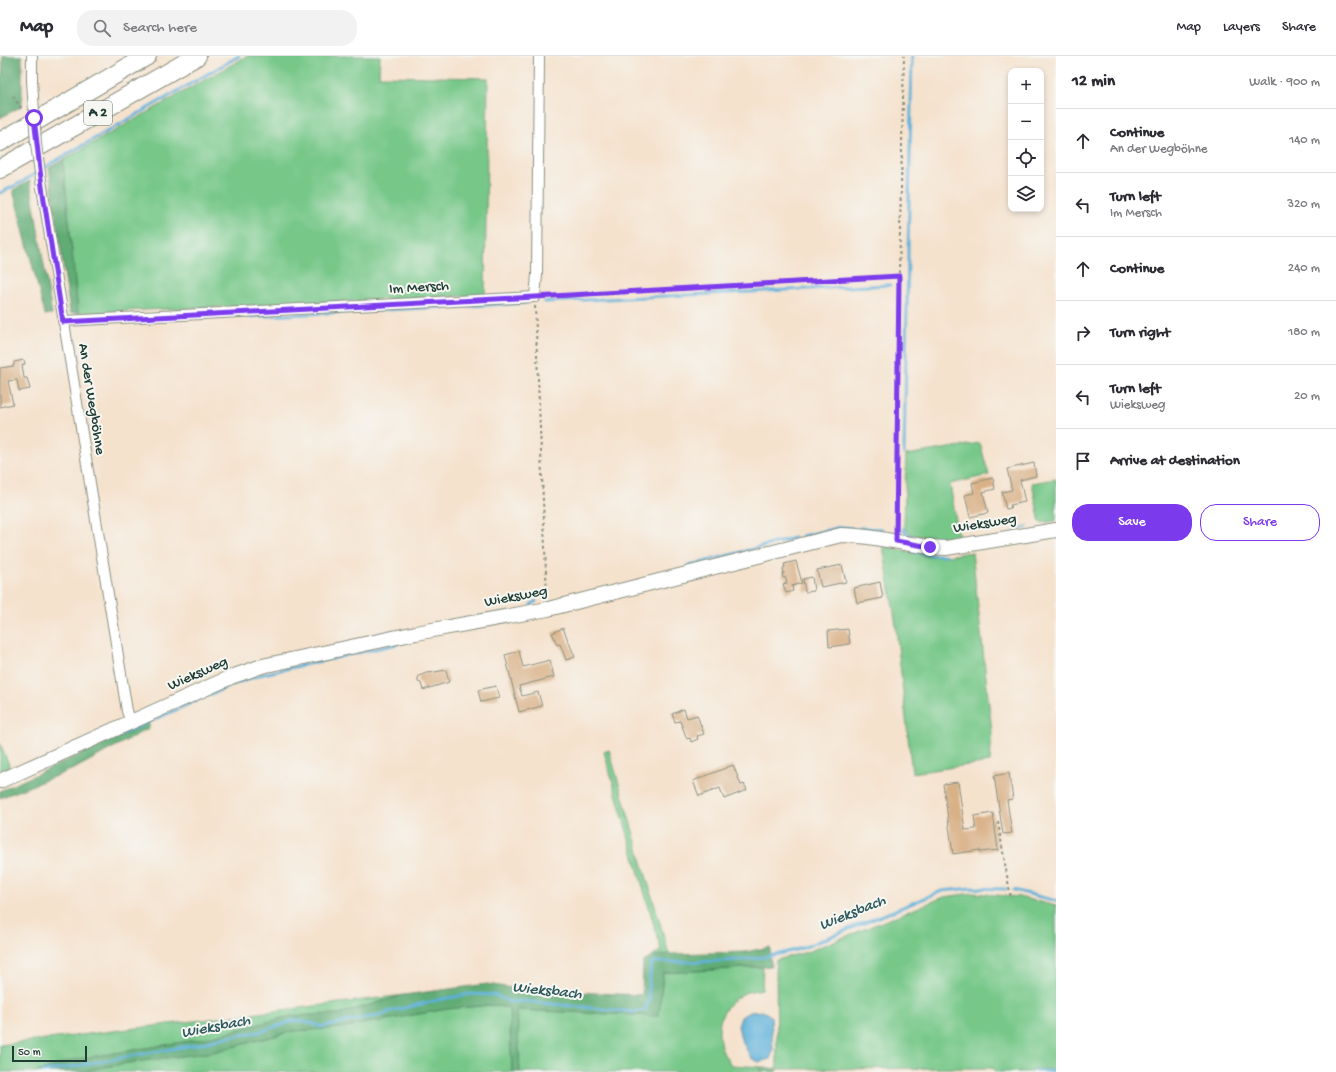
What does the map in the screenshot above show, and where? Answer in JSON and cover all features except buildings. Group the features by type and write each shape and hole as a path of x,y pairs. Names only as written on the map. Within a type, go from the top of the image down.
{"highway":[{"name":"A 2","path":"0,142 147,56"},
{"name":"A 2","path":"0,169 197,56"}],"street":[{"name":"An der Wegböhne","path":"32,56 36,144 42,187 127,711 131,722"},
{"path":"535,297 537,275 540,56"},
{"name":"Im Mersch","path":"63,322 535,297"},
{"name":"Wieksweg","path":"0,781 231,677 262,666 440,628 548,609 841,535 861,535 930,547 946,548 1056,530"}],"path":[{"path":"896,541 899,276 904,56"},
{"path":"13,96 21,108"},
{"path":"548,609 535,297 899,276"},
{"path":"998,822 1011,899"}],"green space":[{"path":"3,56 22,56 22,106 0,118 0,78 2,76"},
{"path":"247,56 380,56 379,76 488,78 485,295 78,313 63,160"},
{"path":"63,160 78,313 70,313 49,168"},
{"path":"30,181 52,314 45,315 13,190"},
{"path":"980,443 989,475 950,484 959,538 937,540 912,535 904,527 906,455"},
{"path":"1056,479 1056,521 1040,523 1032,483"},
{"path":"883,546 929,556 946,556 972,552 992,732 990,762 912,773 895,619"},
{"path":"149,723 149,728 76,768 0,798 0,791"},
{"path":"0,743 10,767 0,771"},
{"path":"609,750 669,954 652,957 661,950 604,752"},
{"path":"973,893 1019,897 1056,906 1056,1069 1032,1069 1032,1072 994,1072 993,1068 777,1069 776,960 807,952 944,897"},
{"path":"770,947 771,966 663,973 659,1016 517,1010 520,1072 512,1072 509,1008 491,1005 446,1009 341,1028 293,1031 213,1052 127,1063 79,1072 38,1072 72,1060 202,1039 291,1016 339,1014 404,995 487,984 524,990 642,995 643,962 652,957 669,954 745,952"},
{"path":"763,967 762,989 745,993 734,1000 724,1012 719,1027 720,1043 724,1054 731,1065 761,1067 760,1072 520,1072 517,1010 659,1016 663,973"},
{"path":"404,995 339,1014 291,1016 202,1039 72,1060 38,1072 0,1072 0,1045"},
{"path":"491,1005 509,1008 512,1072 79,1072 127,1063 213,1052 293,1031 341,1028 446,1009"},
{"path":"761,1067 777,1069 776,1072 760,1072"}],"water":[{"path":"763,1011 771,1016 773,1051 770,1059 759,1062 751,1058 741,1039 738,1026 741,1017 749,1012"}],"waterway":[{"path":"0,193 22,182 52,163 239,56"},
{"path":"904,454 912,56"},
{"path":"544,302 890,285"},
{"path":"246,317 525,303"},
{"path":"802,536 841,527 852,528"},
{"path":"1018,529 1027,527"},
{"path":"860,528 882,529"},
{"path":"903,529 908,535 915,538"},
{"path":"688,566 794,538"},
{"path":"912,551 929,555 946,555"},
{"path":"650,576 658,574"},
{"path":"531,605 536,601"},
{"path":"104,742 234,684 263,674 397,644"},
{"name":"Wieksbach","path":"43,1072 259,1032 296,1020 321,1027 470,994 495,995 510,1002 522,1001 633,1012 645,1010 650,999 648,991 651,966 653,962 692,962 749,959 768,956 805,947 942,891 972,888 1006,889"},
{"name":"Wieksbach","path":"1014,890 1056,901"},
{"path":"1035,1071 1056,1071"}],"route":[{"path":"34,118 42,187 63,322 899,276 896,541 930,547"}]}
